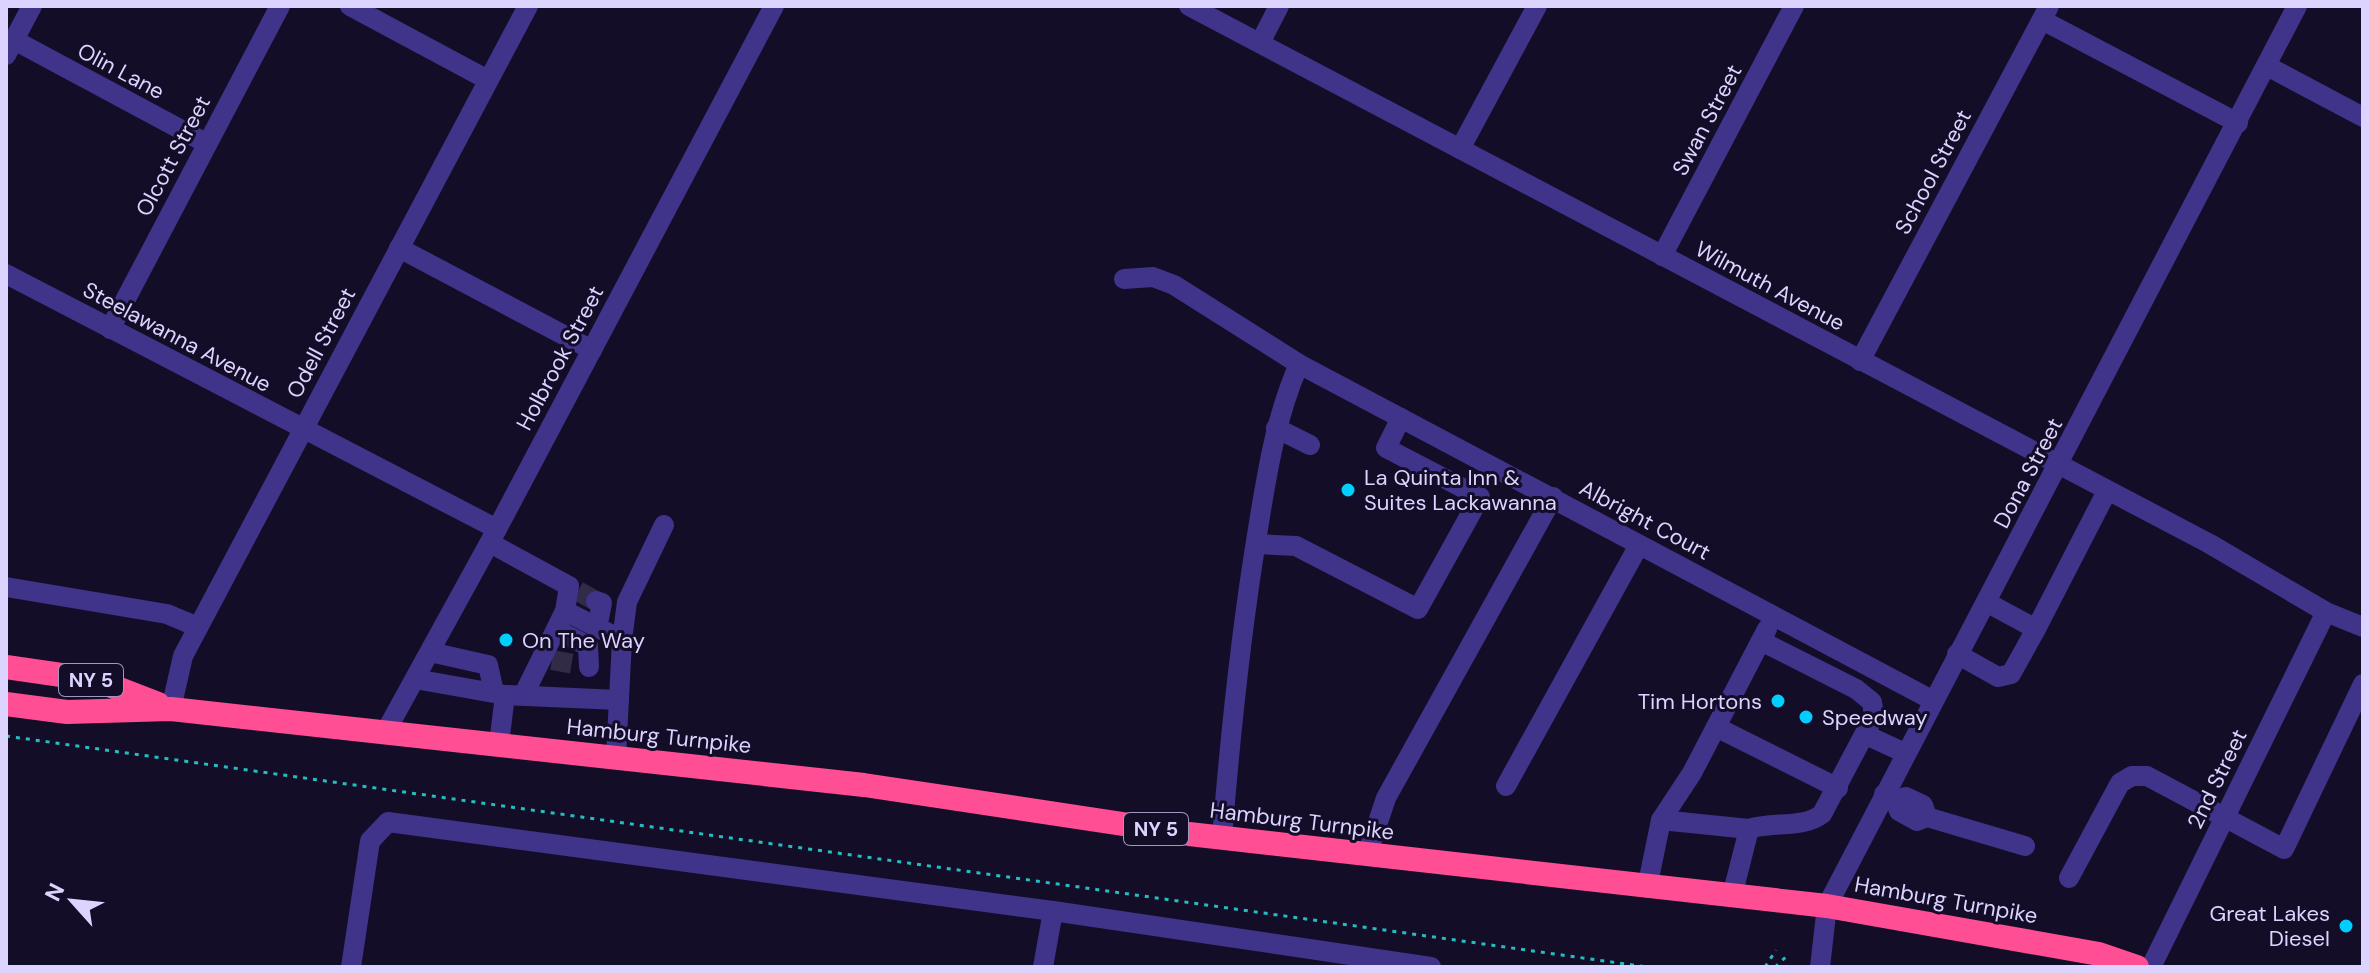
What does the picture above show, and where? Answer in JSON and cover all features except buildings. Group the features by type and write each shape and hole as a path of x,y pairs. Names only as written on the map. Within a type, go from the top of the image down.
{"highway":[{"name":"NY 5","path":"6,667 96,680 171,709"},
{"name":"NY 5","path":"6,704 67,712 171,709"},
{"name":"Hamburg Turnpike","path":"171,709 864,785 1222,838 1827,906 2099,954 2137,967"}],"street":[{"path":"10,48 32,6"},
{"name":"Olcott Street","path":"110,329 280,6"},
{"path":"350,6 488,80"},
{"name":"Odell Street","path":"171,709 178,668 198,627 528,6"},
{"name":"Wilmuth Avenue","path":"1189,6 2210,544 2326,612 2363,627"},
{"path":"1260,43 1279,6"},
{"path":"1460,149 1537,6"},
{"name":"Swan Street","path":"1662,256 1794,6"},
{"name":"Dona Street","path":"1820,967 1827,906 1890,797 1905,753 1932,700 2059,466 2297,6"},
{"name":"Holbrook Street","path":"386,731 494,536 771,7"},
{"path":"2045,13 2238,123"},
{"name":"School Street","path":"1860,361 2045,13"},
{"name":"Olin Lane","path":"10,48 206,143"},
{"path":"2267,66 2363,117"},
{"path":"399,248 592,350"},
{"name":"Steelawanna Avenue","path":"6,274 302,430 494,536 581,593"},
{"name":"Albright Court","path":"1124,279 1153,277 1174,285 1299,364 1932,700"},
{"path":"1222,838 1237,660 1276,428 1281,405 1299,364"},
{"path":"1256,544 1296,546 1418,609 1480,497 1386,448 1401,418"},
{"path":"1276,428 1310,445"},
{"path":"1957,654 1998,677 2011,674 2107,491"},
{"path":"1367,855 1386,798 1553,497"},
{"path":"616,757 627,602 664,525"},
{"path":"1506,786 1639,545"},
{"path":"6,587 167,614 198,627"},
{"path":"499,744 508,694 548,659 561,620 581,593 602,603 597,628"},
{"path":"1986,602 2036,629"},
{"name":"2nd Street","path":"2151,967 2326,612"},
{"path":"1647,888 1661,820 1716,727 1774,615"},
{"path":"561,620 597,628 622,640"},
{"path":"561,620 588,646 582,666 620,673"},
{"path":"1661,820 1749,829 1773,822 1814,820 1829,805 1874,716 1872,702 1761,641"},
{"path":"430,652 488,665 508,694"},
{"path":"415,679 508,694 619,700"},
{"path":"2069,878 2120,783 2132,776 2147,776 2284,849 2363,684"},
{"path":"1716,727 1838,788"},
{"path":"1866,735 1905,753"},
{"path":"1890,797 1899,811 1917,821 1927,817 2025,846"},
{"path":"351,967 370,841 388,822 1053,911 1431,967"},
{"path":"1732,896 1749,829"},
{"path":"1043,967 1053,911"}],"path":[{"path":"6,736 1647,967"},
{"path":"1765,967 1776,950"},
{"path":"1775,967 1787,957"}],"tunnel":[{"path":"578,591 596,601"},
{"path":"552,660 574,664"}],"place":[{"name":"La Quinta Inn & Suites Lackawanna","path":"1348,490"},
{"name":"On The Way","path":"506,640"},
{"name":"Tim Hortons","path":"1778,701"},
{"name":"Speedway","path":"1806,717"},
{"name":"Great Lakes Diesel","path":"2346,926"}]}
